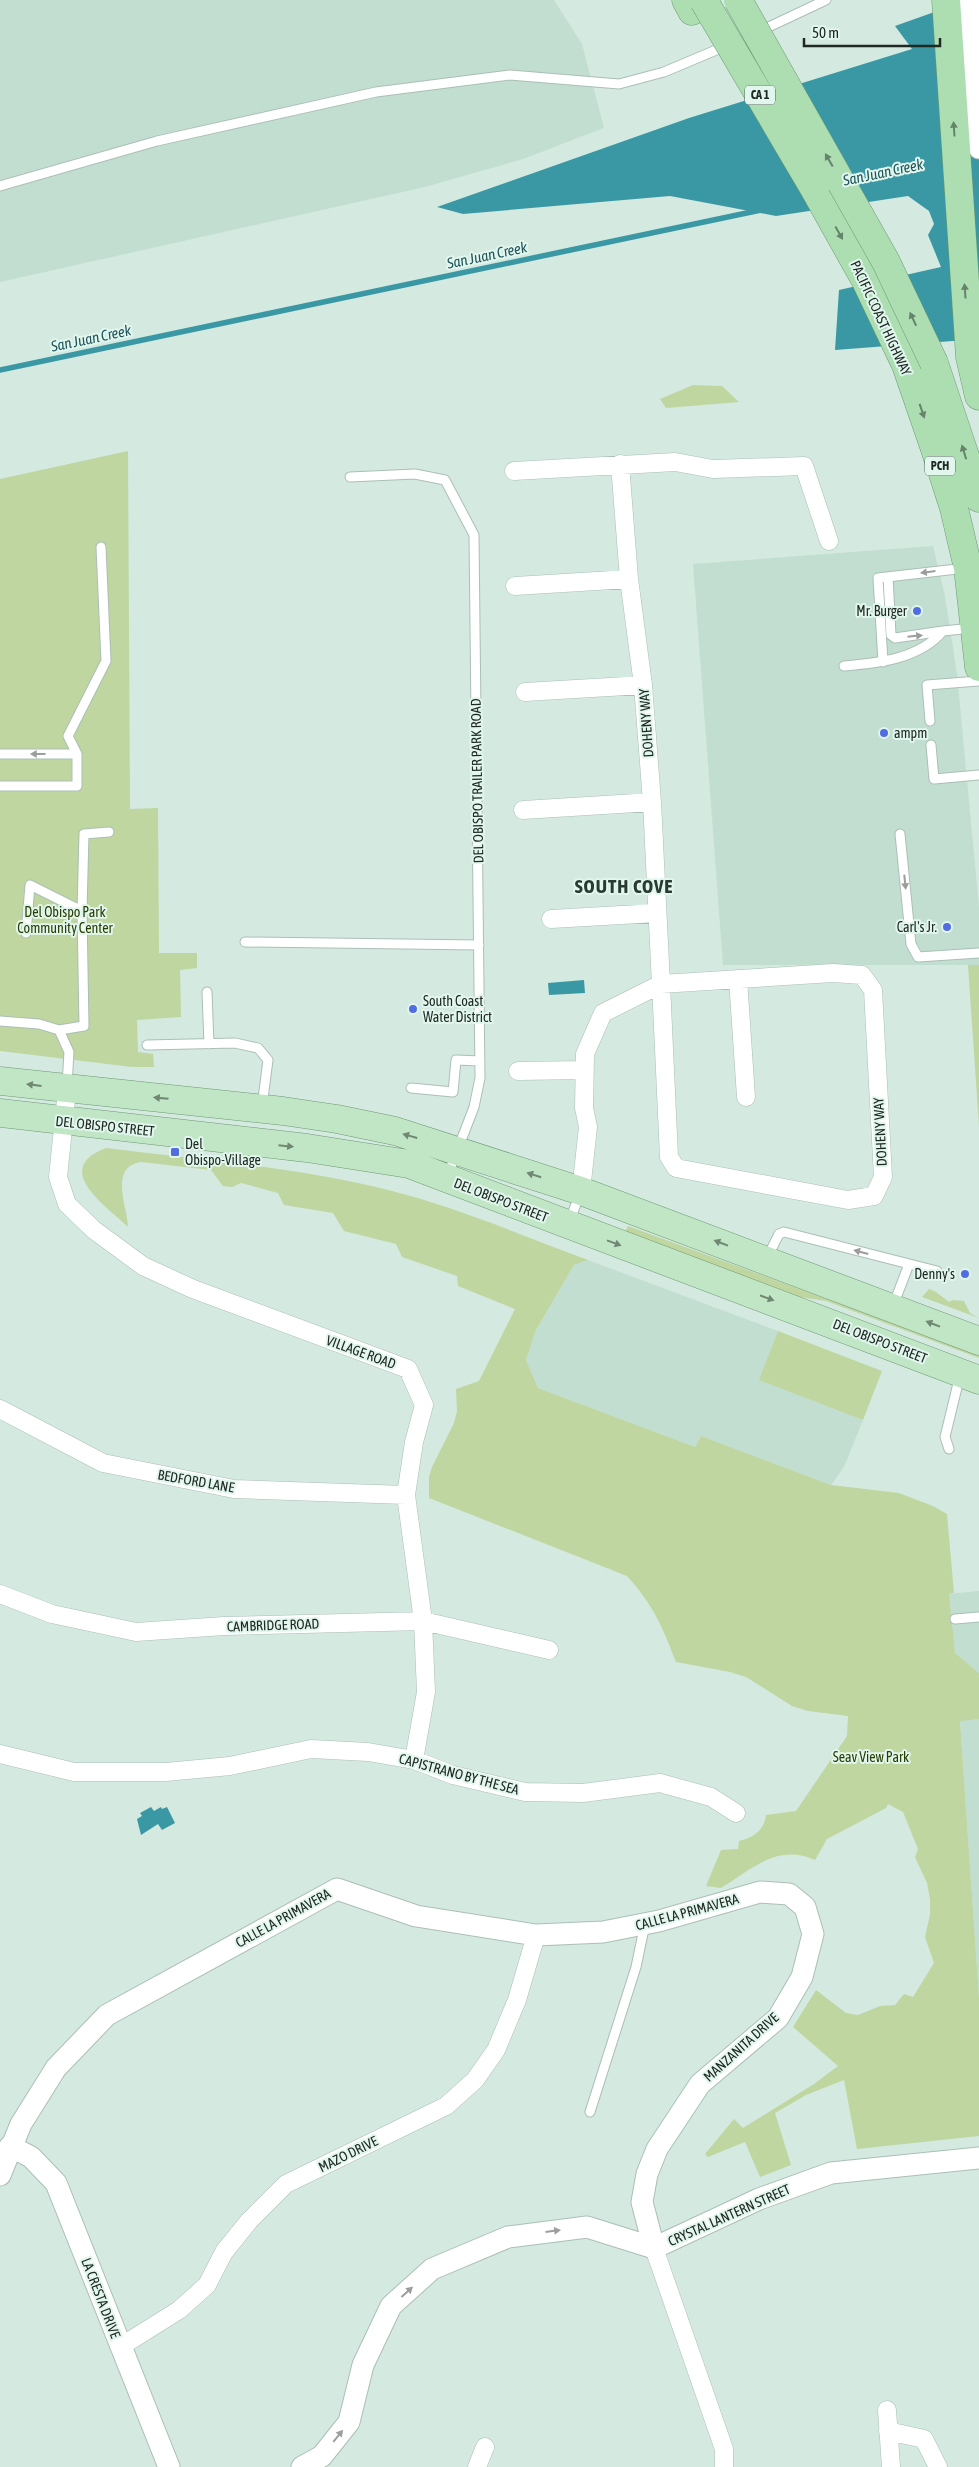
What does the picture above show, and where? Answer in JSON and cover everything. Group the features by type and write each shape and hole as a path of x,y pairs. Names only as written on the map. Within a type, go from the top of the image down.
{"highway":[{"name":"PACIFIC COAST HIGHWAY","path":"738,0 886,262 934,363 979,498"},
{"path":"946,0 970,357 979,396"},
{"name":"PACIFIC COAST HIGHWAY","path":"697,3 815,190 866,280 906,365 973,567 975,628 979,667"}],"main road":[{"path":"0,1081 67,1090 262,1108 337,1119 395,1132 580,1190 979,1341"},
{"name":"DEL OBISPO STREET","path":"0,1113 336,1152 408,1164 969,1376"}],"street":[{"path":"969,0 979,148"},
{"path":"514,471 675,462 714,469 804,466 829,541"},
{"name":"DOHENY WAY","path":"580,1190 588,1127 584,1108 585,1054 603,1013 660,984 832,973 862,975 873,990 882,1177 874,1196 848,1200 676,1168 669,1156 660,984 652,802 643,685 630,579 620,464"},
{"path":"515,586 630,579"},
{"path":"525,692 643,685"},
{"path":"523,810 652,802"},
{"path":"552,919 657,913"},
{"path":"738,979 746,1097"},
{"path":"518,1071 584,1070"},
{"name":"VILLAGE ROAD","path":"67,1090 58,1177 68,1204 94,1230 143,1266 193,1289 408,1369 424,1405 414,1442 406,1495 423,1621 426,1692 414,1760"},
{"name":"BEDFORD LANE","path":"0,1409 103,1463 234,1489 406,1495"},
{"name":"CAMBRIDGE ROAD","path":"0,1594 52,1614 136,1632 233,1626 423,1621 549,1650"},
{"name":"CAPISTRANO BY THE SEA","path":"0,1754 74,1772 166,1772 230,1766 311,1749 368,1752 414,1760 453,1776 525,1792 583,1794 660,1783 711,1797 736,1813"},
{"name":"CALLE LA PRIMAVERA","path":"0,2175 10,2146 21,2124 56,2068 107,2014 337,1889 416,1916 536,1935 603,1932 646,1924 760,1892 789,1894 805,1907"},
{"name":"MANZANITA DRIVE","path":"724,2467 724,2449 654,2248 642,2202 647,2174 657,2149 700,2084 778,2018 802,1977 814,1934 805,1907"},
{"name":"MAZO DRIVE","path":"120,2347 179,2310 207,2285 224,2252 249,2221 286,2184 446,2106 475,2080 496,2050 517,2000 536,1935"},
{"name":"LA CRESTA DRIVE","path":"10,2146 32,2157 56,2183 120,2347 170,2467"},
{"name":"CRYSTAL LANTERN STREET","path":"302,2467 322,2456 349,2422 364,2365 391,2306 432,2269 508,2237 587,2227 654,2248 759,2199 831,2173 979,2158"},
{"path":"887,2410 891,2467"},
{"path":"888,2431 924,2439 938,2467"},
{"path":"477,2467 485,2447"}],"lane":[{"path":"0,186 157,141 376,92 510,74 618,84 664,72 740,40 822,1"},
{"name":"DEL OBISPO TRAILER PARK ROAD","path":"350,477 415,474 445,480 474,536 480,1078 474,1108 456,1150 447,1179"},
{"path":"0,786 77,786 77,754 68,736 106,661 101,547"},
{"path":"883,662 878,578 973,567"},
{"path":"888,577 891,635 895,638 975,628"},
{"path":"844,666 883,662 932,644 943,631"},
{"path":"930,721 927,685 979,681"},
{"path":"931,745 934,779 979,775"},
{"path":"0,754 77,754"},
{"path":"0,1021 39,1024 60,1030 84,1026 82,910 84,834 109,832"},
{"path":"900,834 911,944 918,957 979,953"},
{"path":"26,933 30,885 82,910"},
{"path":"245,942 479,945"},
{"path":"207,992 209,1044"},
{"path":"60,1030 68,1052 67,1090"},
{"path":"147,1045 234,1043 258,1048 268,1060 262,1108"},
{"path":"411,1088 453,1092 456,1060 480,1061"},
{"path":"569,1226 580,1190"},
{"path":"766,1260 779,1234 784,1232 937,1270"},
{"path":"892,1308 909,1264"},
{"path":"949,1449 945,1437 969,1376"},
{"path":"955,1619 979,1617"},
{"path":"590,2112 636,1968 646,1924"}],"shaded area":[{"path":"0,0 554,0 582,44 604,128 523,159 425,187 0,282"},
{"path":"933,546 945,596 957,674 979,907 979,965 723,965 693,564"},
{"path":"588,1260 778,1331 760,1380 863,1420 844,1467 831,1485 701,1436 695,1447 538,1388 526,1360 536,1330 574,1265"},
{"path":"979,1591 979,1673 955,1653 948,1594"},
{"path":"979,1719 979,1998 960,1720"}],"green space":[{"path":"693,385 722,386 739,402 666,408 660,399"},
{"name":"Del Obispo Park Community Center","path":"128,451 130,809 158,808 159,953 197,953 197,968 180,970 181,1017 137,1020 138,1052 153,1054 154,1067 132,1067 0,1051 0,479"},
{"path":"968,965 979,965 979,1126"},
{"name":"Seav View Park","path":"106,1148 286,1170 392,1191 491,1223 588,1260 574,1265 536,1330 526,1360 538,1388 695,1447 701,1436 831,1485 899,1493 933,1506 947,1514 954,1593 949,1594 955,1653 979,1673 979,1719 960,1721 979,1998 979,2136 857,2149 844,2080 806,2095 775,2113 791,2165 760,2177 745,2142 708,2157 705,2154 734,2119 743,2128 814,2084 838,2066 793,2027 816,1990 846,2013 858,2015 880,2006 895,2005 904,1994 913,1997 934,1963 925,1937 930,1915 930,1899 927,1883 915,1857 918,1849 903,1812 888,1804 886,1808 827,1839 815,1860 801,1856 777,1856 754,1866 721,1888 706,1886 721,1850 738,1849 739,1841 749,1838 761,1829 766,1815 796,1811 847,1736 848,1716 808,1711 792,1706 746,1677 730,1672 676,1662 651,1607 627,1576 429,1498 429,1477 432,1467 454,1423 457,1411 456,1389 479,1381 515,1309 458,1286 457,1276 402,1257 396,1244 344,1231 333,1213 284,1205 278,1193 241,1183 232,1187 223,1186 211,1170 141,1162 131,1165 125,1172 122,1180 123,1200 128,1227 96,1198 83,1176 83,1166 90,1157"},
{"path":"628,1226 979,1355 979,1358 826,1301 781,1294 624,1234"},
{"path":"929,1289 949,1302 953,1300 964,1301 970,1313 979,1318 922,1297"},
{"path":"778,1331 882,1371 863,1420 759,1380"}],"water":[{"path":"968,0 979,0 979,339 835,350 839,290 941,267 928,235 934,224 929,211 908,196 776,216 670,196 463,214 437,207 689,118 912,49 895,26"},
{"path":"584,980 585,993 549,995 548,983"},
{"path":"151,1807 154,1811 161,1807 162,1809 167,1807 175,1823 162,1830 158,1824 141,1835 137,1819 142,1816 140,1813"}],"waterway":[{"name":"San Juan Creek","path":"0,370 761,210"}],"place":[{"name":"Mr. Burger","path":"917,611"},
{"name":"ampm","path":"884,733"},
{"name":"Carl's Jr.","path":"947,927"},
{"name":"South Coast Water District","path":"413,1009"},
{"name":"Del Obispo-Village","path":"175,1152"},
{"name":"Denny's","path":"965,1274"}],"district":[{"name":"SOUTH COVE","path":"624,886"}]}
